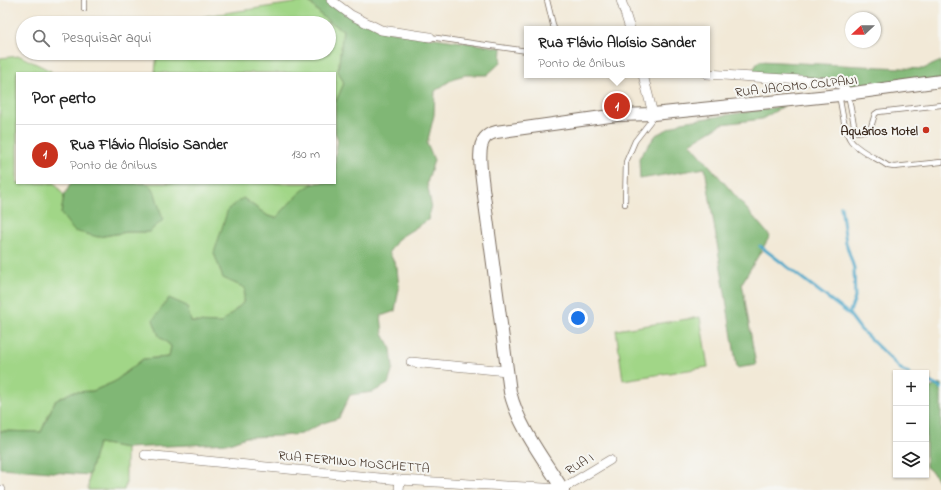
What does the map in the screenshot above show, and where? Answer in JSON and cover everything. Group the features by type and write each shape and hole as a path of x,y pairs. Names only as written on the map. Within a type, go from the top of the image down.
{"street":[{"path":"331,0 351,15 381,30 430,37"},
{"path":"621,0 629,26"},
{"path":"710,74 834,82 842,85 844,95"},
{"path":"644,78 653,114"},
{"name":"RUA JACOMO COLPANI","path":"507,371 480,156 481,144 484,138 488,135 496,132 617,115 653,114 844,95 941,81"},
{"path":"411,362 507,371 514,408 523,427 562,489"},
{"name":"RUA FERMINO MOSCHETTA","path":"145,455 400,480 562,489"},
{"name":"RUA I","path":"562,489 610,460"},
{"path":"399,490 400,480"}],"lane":[{"path":"84,0 84,10"},
{"path":"547,0 553,26"},
{"path":"430,37 524,51"},
{"path":"844,95 855,130 857,132 870,130 875,114 878,112 941,105"},
{"path":"844,95 848,135 851,141 857,146 888,166 894,167 941,162"},
{"path":"625,204 626,162 635,141 652,119 653,114"}],"green space":[{"path":"308,0 331,0 381,30 502,48 501,62 487,75 465,75 454,78 435,91 434,115 427,144 434,160 427,183 431,204 428,220 399,238 389,252 397,268 399,288 395,311 381,316 383,334 391,349 393,368 388,384 373,392 350,395 339,418 323,423 301,434 246,437 229,443 126,448 98,443 89,475 0,468 0,431 41,432 55,401 72,392 93,391 114,382 143,359 169,357 171,346 159,336 153,320 169,298 187,306 191,322 221,323 243,303 245,288 223,278 214,253 228,209 243,198 268,216 276,218 298,194 308,186 313,184 336,184 336,151 338,140 336,135 336,102 344,83 338,71 343,30 336,26 336,16 322,16"},
{"path":"308,1 322,16 207,16"},
{"path":"336,26 343,30 338,71 344,83 336,102 336,72 155,72 156,60 336,60"},
{"path":"16,56 16,60 28,60 51,71 16,72 16,184 56,184 64,196 61,214 98,237 127,232 149,232 155,193 148,184 313,184 276,218 268,216 243,198 223,277 245,288 243,303 221,323 191,322 159,336 171,346 169,357 143,359 114,382 93,391 72,392 55,401 41,432 0,431 0,58"},
{"path":"759,61 923,69 941,61 941,81 848,94 842,85 748,77"},
{"path":"784,106 762,119 722,124 690,143 770,236 742,283 756,365 737,368 705,168 640,179 639,158 656,135 682,122"},
{"path":"70,184 148,184 155,193 163,220 149,232 127,232 98,237 74,231 61,214 64,196"},
{"path":"700,317 708,367 623,380 616,330"},
{"path":"941,384 941,486 934,474 929,470 929,388"},
{"path":"98,443 126,448 126,483 124,490 88,490 89,475"}],"waterway":[{"path":"841,206 846,243 854,268 855,298 849,314"},
{"path":"760,246 849,314 861,330 902,370"},
{"path":"929,382 941,388"}],"place":[{"name":"Rua Flávio Aloísio Sander","path":"617,106"},
{"name":"Aquários Motel","path":"926,130"}]}
